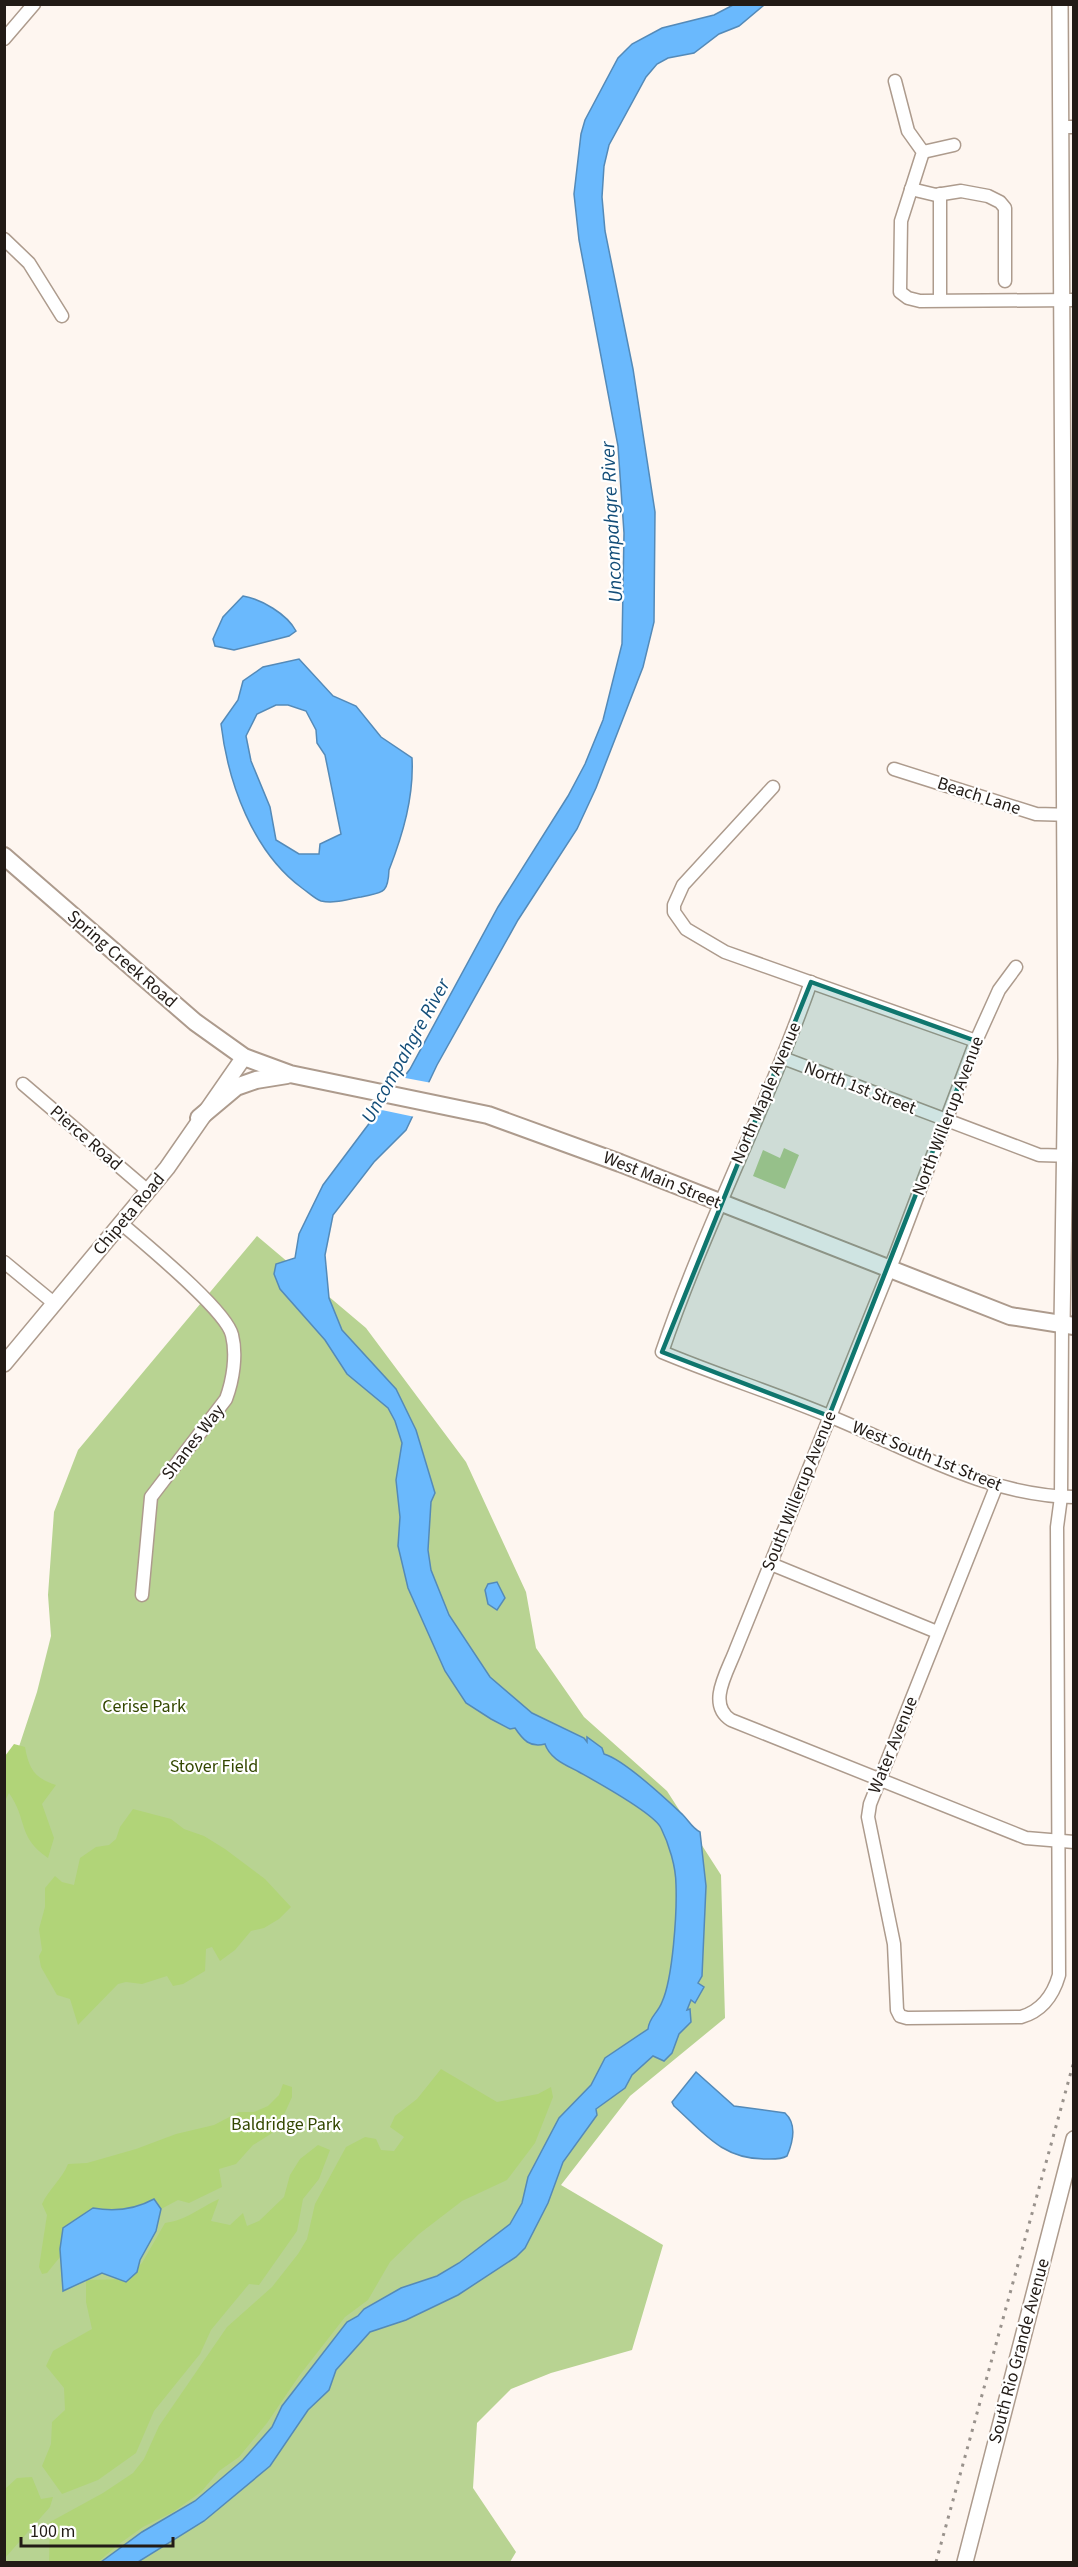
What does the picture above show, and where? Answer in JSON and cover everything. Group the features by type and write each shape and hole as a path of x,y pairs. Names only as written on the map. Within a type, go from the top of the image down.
{"main road":[{"name":"Spring Creek Road","path":"4,856 195,1022 244,1057"},
{"name":"West Main Street","path":"244,1057 290,1074 488,1115 602,1156 1010,1316 1068,1325"},
{"path":"200,1118 236,1087 256,1080 290,1074"}],"street":[{"path":"4,39 34,4"},
{"path":"1059,1842 1058,1527 1068,1325 1066,1059 1069,815 1067,127 1060,4"},
{"path":"895,81 908,131 923,152"},
{"path":"923,152 954,145"},
{"path":"923,152 901,221 900,292 908,298 940,300 1067,300"},
{"path":"911,189 940,194 961,191 988,196 1005,208 1005,281"},
{"path":"940,194 940,300"},
{"path":"4,239 29,263 62,316"},
{"name":"Beach Lane","path":"894,769 1036,814 1069,815"},
{"path":"773,787 676,895 674,912 686,929 725,952 976,1041"},
{"name":"North Willerup Avenue","path":"889,1269 976,1041 999,990 1016,967"},
{"name":"North Maple Avenue","path":"662,1352 720,1203 783,1058 811,981"},
{"name":"Chipeta Road","path":"4,1364 148,1191 244,1057"},
{"name":"North 1st Street","path":"783,1058 1039,1155 1068,1156"},
{"name":"Pierce Road","path":"23,1084 148,1191"},
{"name":"Shanes Way","path":"122,1224 218,1312 232,1333 234,1356 231,1387 226,1399 152,1497 142,1595"},
{"path":"4,1262 55,1304"},
{"name":"South Willerup Avenue","path":"880,1780 722,1715 718,1706 721,1689 889,1269"},
{"name":"West South 1st Street","path":"662,1352 829,1416 996,1487 1037,1496 1074,1497"},
{"name":"Water Avenue","path":"996,1487 870,1804 868,1817 894,1944 897,2010 900,2016 913,2019 1021,2017 1043,2006 1056,1987 1059,1975 1059,1842"},
{"path":"771,1564 937,1632"},
{"path":"880,1780 1026,1838 1074,1842"},
{"name":"South Rio Grande Avenue","path":"965,2562 1068,2186 1074,2139"}],"highlighted area":[{"path":"811,982 976,1041 829,1416 662,1352"}],"green space":[{"path":"784,1148 799,1155 785,1189 753,1176 763,1150 780,1158"},
{"name":"Baldridge Park","path":"257,1236 366,1328 466,1462 526,1592 536,1648 584,1717 667,1791 721,1875 725,2018 630,2096 561,2185 663,2245 632,2350 551,2373 511,2389 477,2423 473,2488 516,2552 510,2562 5,2562 4,1778 11,1771 37,1692 51,1636 48,1595 54,1512 78,1450"},
{"path":"14,1744 25,1747 31,1767 38,1776 56,1785 42,1804 54,1838 48,1858 38,1850 27,1835 9,1793 5,1801 5,1756"},
{"path":"133,1809 171,1819 184,1829 204,1836 225,1849 265,1879 291,1907 279,1919 264,1928 251,1931 235,1950 220,1961 212,1947 206,1949 205,1971 183,1984 173,1986 167,1976 142,1984 126,1982 118,1984 78,2025 70,1999 57,1995 41,1967 39,1956 42,1950 39,1929 45,1907 45,1888 55,1876 62,1882 74,1885 80,1858 96,1847 109,1845 116,1839 120,1827"},
{"path":"441,2069 497,2102 538,2094 551,2087 553,2097 535,2143 507,2180 462,2201 419,2234 390,2262 368,2300 345,2317 299,2376 267,2423 239,2457 219,2471 201,2492 173,2512 143,2527 98,2562 49,2562 50,2522 103,2493 133,2473 144,2459 159,2426 227,2327 272,2287 298,2254 307,2239 315,2204 346,2147 365,2137 376,2139 381,2150 394,2151 404,2137 390,2127 395,2116 417,2099"},
{"path":"283,2084 292,2087 292,2097 277,2130 253,2145 236,2164 219,2169 222,2187 189,2203 178,2200 161,2209 154,2199 139,2206 124,2209 93,2208 63,2228 60,2257 47,2273 42,2274 39,2267 47,2215 42,2204 68,2164 87,2163 136,2149 176,2134 214,2125 239,2112 254,2112 268,2106 279,2095"},
{"path":"318,2145 330,2150 319,2179 303,2199 297,2231 259,2285 249,2284 211,2330 200,2354 154,2411 136,2453 98,2480 62,2494 42,2466 51,2444 52,2422 65,2410 64,2388 46,2366 53,2351 92,2329 86,2302 86,2280 125,2279 142,2263 165,2223 186,2216 219,2199 211,2221 230,2225 243,2213 247,2226 259,2221 284,2197 290,2175 300,2159"},
{"path":"32,2477 41,2499 53,2497 50,2507 5,2558 5,2489 17,2478"}],"water":[{"path":"733,5 764,5 739,26 719,34 694,53 668,58 657,64 646,77 609,145 604,166 602,197 605,231 633,369 655,512 654,622 643,667 596,788 577,829 518,920 437,1065 406,1130 374,1162 333,1215 325,1255 329,1298 342,1330 396,1389 416,1430 435,1493 431,1502 428,1550 431,1570 449,1615 490,1677 532,1713 584,1738 587,1742 587,1737 602,1748 604,1754 623,1764 645,1781 700,1832 706,1886 702,1976 698,1983 704,1987 695,2003 691,2000 687,2010 690,2009 691,2022 679,2034 672,2053 664,2061 653,2056 632,2075 625,2088 596,2109 597,2115 563,2162 548,2203 525,2248 516,2257 458,2295 406,2320 370,2332 336,2370 329,2390 308,2410 270,2466 204,2521 138,2562 101,2562 142,2532 195,2501 243,2460 272,2427 282,2406 347,2322 358,2316 364,2309 401,2288 437,2276 459,2263 510,2224 522,2203 528,2177 559,2118 591,2085 605,2058 648,2029 666,1991 673,1945 676,1885 672,1856 661,1828 636,1806 559,1761 545,1744 535,1745 527,1742 515,1728 510,1729 466,1703 445,1671 408,1588 398,1546 400,1517 396,1480 402,1443 395,1421 388,1408 347,1374 325,1340 280,1289 274,1274 276,1264 295,1258 299,1234 323,1185 410,1069 498,907 568,796 585,764 603,720 622,644 624,533 618,446 579,240 574,194 581,134 585,120 618,58 632,44 662,28 714,15"},
{"path":"243,596 258,600 273,608 296,631 289,636 234,650 215,646 213,639 223,617"},
{"path":"299,659 333,696 356,706 381,737 412,758 411,787 406,815 387,884 382,891 341,901 319,900 285,873 257,836 237,792 224,747 221,724 238,700 243,681 263,667","holes":["276,705 288,705 306,711 316,730 317,743 325,755 341,834 320,844 319,854 299,854 276,840 270,807 251,761 246,736 257,714"]},
{"path":"497,1582 505,1598 497,1610 488,1604 485,1590 488,1584"},
{"path":"696,2072 734,2106 785,2113 789,2117 792,2128 791,2145 787,2156 779,2159 764,2159 736,2154 714,2142 694,2125 672,2102"},
{"path":"154,2199 161,2209 156,2231 140,2260 137,2272 126,2282 102,2273 63,2291 60,2249 63,2228 93,2208 124,2209 139,2206"}],"pier":[{"path":"400,1077 432,1083 415,1117 377,1109"}],"railway":[{"path":"936,2562 1074,2061"}],"water label":[{"name":"Uncompahgre River","path":"612,522"},
{"name":"Uncompahgre River","path":"406,1051"}],"park label":[{"name":"Cerise Park","path":"144,1706"},
{"name":"Stover Field","path":"214,1766"}]}
